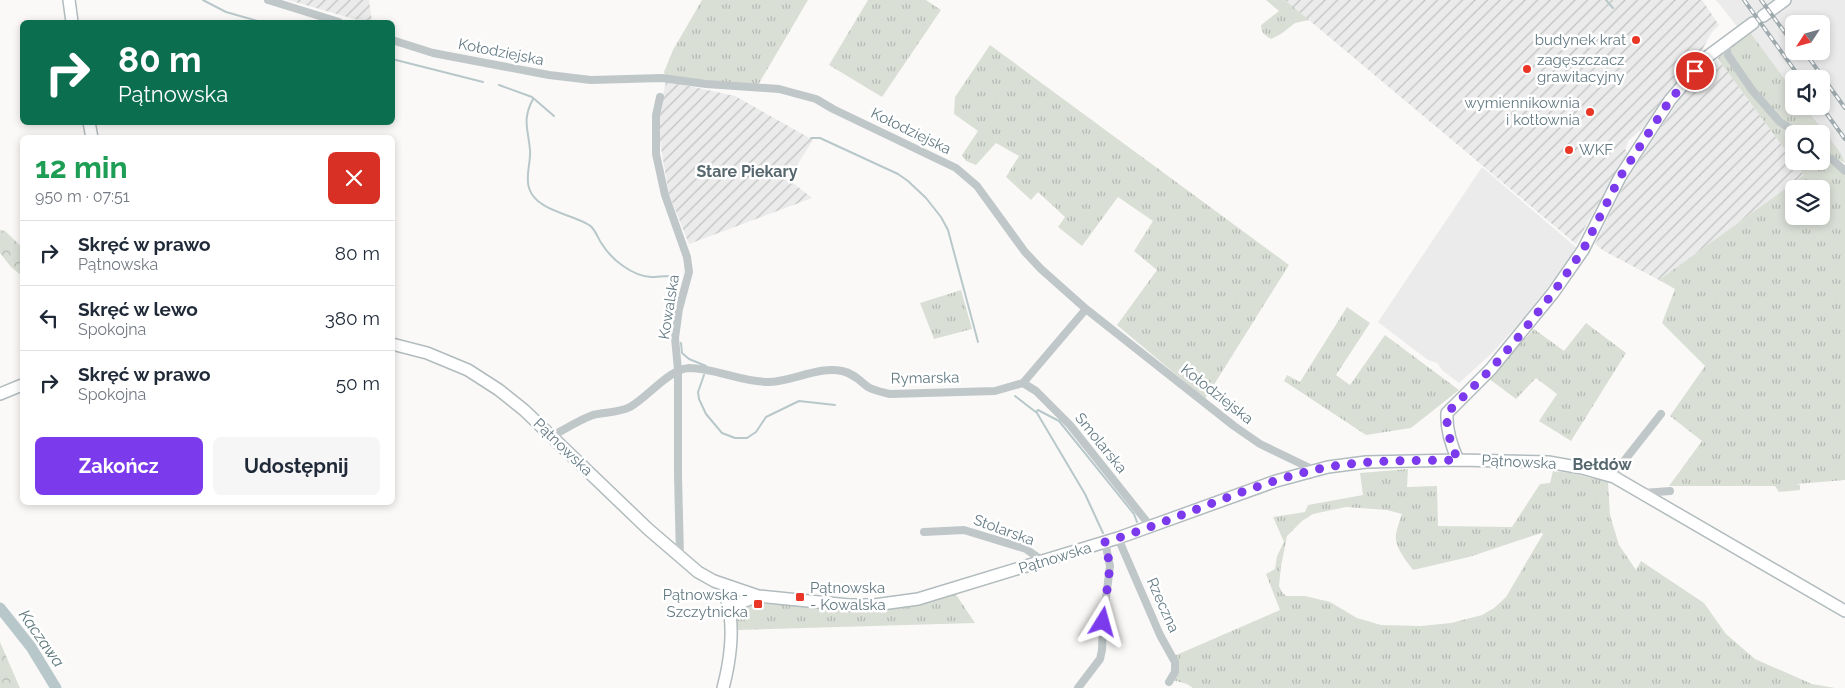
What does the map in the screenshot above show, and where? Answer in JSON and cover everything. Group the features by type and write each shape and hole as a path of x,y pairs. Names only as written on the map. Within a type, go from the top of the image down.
{"street":[{"path":"69,0 72,20"},
{"path":"268,0 333,20"},
{"path":"1763,16 1785,0"},
{"path":"1458,460 1452,448 1447,425 1447,413 1491,369 1553,293 1583,250 1620,177 1670,100 1707,57 1753,23"},
{"name":"Kołodziejska","path":"395,41 433,53 549,75 591,80 662,78 706,84 779,89 816,99 956,168 977,186 1025,252 1086,309 1234,426 1260,444 1314,470"},
{"path":"1725,44 1728,55 1752,90 1785,125"},
{"name":"Kowalska","path":"660,97 656,116 656,154 665,195 687,256 689,272 675,338 678,370 680,557"},
{"path":"1830,158 1845,171"},
{"path":"1023,383 1086,309"},
{"name":"Pątnowska","path":"395,345 427,353 468,370 499,390 524,410 648,529 698,572 714,581 758,596 848,605 874,605 899,602 938,594 1118,538 1276,481 1314,470 1366,462 1458,460 1548,462 1582,468 1614,477 1845,611"},
{"name":"Rymarska","path":"678,370 690,368 743,380 769,382 817,372 844,371 877,391 890,394 995,391 1023,383"},
{"path":"552,436 594,415 630,407 678,370"},
{"name":"Smolarska","path":"1023,383 1036,391 1070,425 1151,527"},
{"path":"0,394 20,386"},
{"path":"1614,477 1624,461 1661,414"},
{"path":"1641,493 1670,491"},
{"name":"Stolarska","path":"924,532 964,530 1026,549 1043,561"},
{"name":"Rzeczna","path":"1118,538 1160,634 1175,662 1175,672 1169,682"},
{"path":"1078,688 1100,659 1102,650 1103,622 1110,566 1105,542"},
{"name":"Pątnowska","path":"714,581 726,600"},
{"path":"723,688 726,677 731,616 726,600 728,590 737,589 743,596 731,616"},
{"name":"Pątnowska","path":"739,603 758,596"},
{"path":"726,600 731,604 739,603"}],"shaded area":[{"path":"288,0 369,0 372,20 358,20"},
{"path":"1285,0 1702,0 1719,25 1712,32 1696,61 1673,87 1642,129 1629,140 1625,149 1628,154 1610,182 1576,244"},
{"path":"1716,0 1845,0 1845,162 1830,143 1830,125 1815,125 1807,115 1830,115 1830,70 1785,70 1785,87"},
{"path":"1718,59 1785,149 1785,170 1800,170 1804,175 1797,180 1785,180 1785,189 1659,280 1604,251 1595,244 1626,181 1677,103 1695,80"},
{"path":"666,81 735,96 813,140 788,179 812,198 689,244 669,194 657,125"},
{"path":"1482,167 1578,249 1522,320 1493,352 1459,383 1442,370 1437,363 1428,360 1378,322"}],"green space":[{"path":"702,0 808,0 758,85 707,82 665,75 664,72 673,50"},
{"path":"868,0 926,0 941,10 882,97 829,65"},
{"path":"1266,0 1285,0 1309,20 1295,23 1271,39 1264,34 1261,25 1279,11"},
{"path":"1749,31 1785,80 1785,115 1811,115 1819,125 1790,125 1783,119 1748,80 1732,54 1729,45"},
{"path":"990,45 1289,265 1205,399 1117,325 1157,270 1134,251 1153,221 1118,197 1082,246 1058,227 1065,217 1038,192 1031,200 1006,177 1019,156 996,143 976,165 966,161 962,155 978,131 954,114 955,97"},
{"path":"1723,52 1728,61 1786,125 1785,149 1718,59"},
{"path":"1830,139 1840,152 1845,163 1830,155"},
{"path":"1830,163 1845,176 1845,480 1797,484 1800,485 1800,490 1779,492 1775,486 1669,486 1702,441 1670,416 1705,366 1662,323 1675,289 1659,280 1785,189 1785,225 1830,225 1830,180 1797,180 1804,175 1800,170 1830,170"},
{"path":"0,230 5,231 20,245 20,274 11,267 0,253"},
{"path":"961,290 972,329 934,339 920,303"},
{"path":"1347,307 1370,323 1336,375 1350,385 1385,335 1459,390 1411,428 1366,435 1284,381 1287,375 1300,382"},
{"path":"1586,323 1626,353 1571,441 1539,421 1557,394 1536,378 1516,399 1488,378 1534,329 1564,351"},
{"path":"1408,469 1407,487 1437,486 1438,526 1512,527 1540,484 1550,483 1553,471 1608,482 1610,515 1619,545 1636,570 1641,561 1704,603 1726,634 1755,659 1812,684 1835,688 1193,688 1187,684 1172,680 1174,656 1280,610 1266,574 1275,569 1277,556 1284,542 1273,517 1305,512 1308,505 1363,495 1360,473","holes":["1346,507 1387,510 1402,514 1396,539 1401,553 1413,570 1469,557 1541,533 1543,534 1506,597 1494,608 1482,615 1451,623 1421,626 1381,625 1357,618 1330,602 1305,596 1286,596 1282,592 1279,586 1287,536 1302,521 1313,514"]},
{"path":"955,593 975,623 736,630 736,619 738,619 740,612 744,607 753,604 753,607 759,607 760,604 803,605"},
{"path":"0,642 20,688 0,688"}],"waterway":[{"path":"203,0 226,12 254,20"},
{"path":"1606,0 1613,8"},
{"path":"395,60 483,82"},
{"path":"499,85 532,97 554,116"},
{"path":"533,99 527,119 530,150 528,183 533,196 547,207 591,226 606,250 623,266 644,276 670,276 679,284"},
{"path":"811,138 820,138 898,174 926,198 941,217 948,230 978,342"},
{"path":"681,343 682,353 689,359 706,366"},
{"path":"704,375 698,392 706,414 722,433 735,438 747,438 756,432 766,417 799,401 835,405"},
{"path":"1015,396 1037,413 1085,494 1103,533"},
{"path":"1036,412 1038,410 1059,421 1134,514 1137,522"},
{"name":"Kaczawa","path":"0,608 31,647 56,688"}],"railway":[{"path":"1744,0 1795,70"},
{"path":"1761,0 1785,33"},
{"path":"1810,60 1845,108"},
{"path":"1828,115 1845,139"}],"place":[{"name":"budynek krat","path":"1636,40"},
{"name":"zagęszczacz grawitacyjny","path":"1527,69"},
{"name":"wymiennikownia i kotłownia","path":"1590,112"},
{"name":"WKF","path":"1569,150"},
{"name":"Pątnowska - Kowalska","path":"800,597"},
{"name":"Pątnowska - Szczytnicka","path":"758,604"}],"district":[{"name":"Stare Piekary","path":"747,171"},
{"name":"Bełdów","path":"1602,464"}],"route":[{"path":"1103,622 1110,566 1105,542 1293,475 1314,470 1366,462 1458,460 1452,448 1447,425 1447,413 1491,369 1553,293 1583,250 1620,177 1670,100 1695,71"}]}
